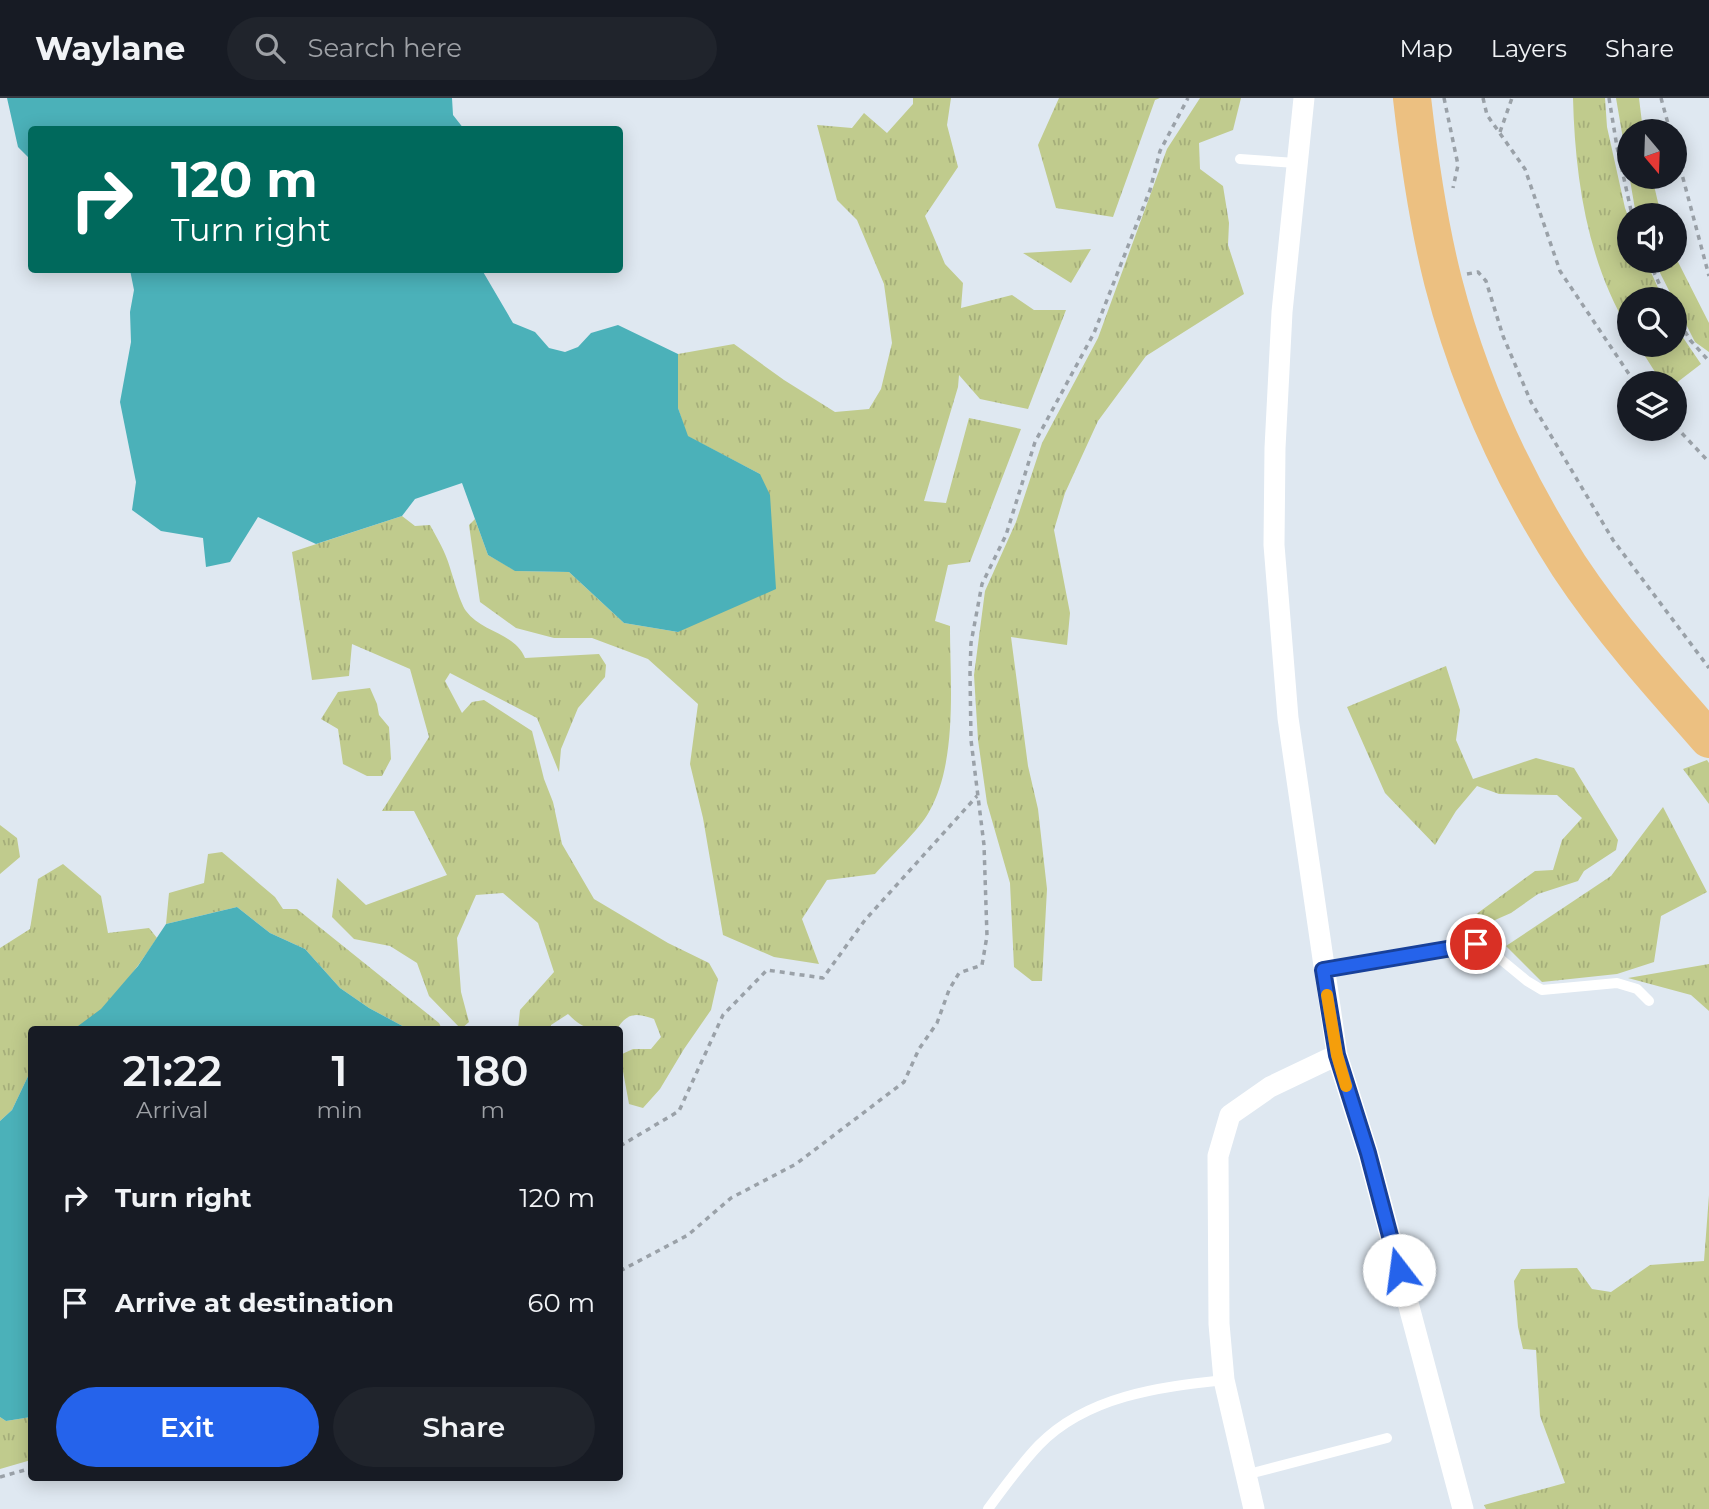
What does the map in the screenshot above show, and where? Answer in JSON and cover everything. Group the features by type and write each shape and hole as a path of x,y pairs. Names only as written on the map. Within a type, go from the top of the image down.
{"highway":[{"path":"1412,98 1443,280 1462,345 1498,436 1533,506 1570,568 1619,635 1709,739"}],"street":[{"path":"1304,98 1282,326 1275,447 1274,545 1288,718 1337,1055 1368,1153 1463,1509"},
{"path":"1254,1509 1224,1380 1219,1325 1218,1156 1230,1115 1270,1087 1337,1055"}],"lane":[{"path":"1240,159 1296,163"},
{"path":"1323,970 1476,944 1487,948 1508,967 1542,990 1617,984 1637,989 1649,1001"},
{"path":"988,1509 1040,1444 1074,1418 1110,1401 1165,1386 1224,1380"},
{"path":"1245,1475 1387,1438"}],"path":[{"path":"623,1269 688,1235 731,1198 796,1164 904,1082 919,1049 937,1023 949,989 959,973 982,965 987,936 984,845 971,740 970,672 971,643 982,584 1006,535 1035,442 1094,333 1145,203 1160,151 1188,98"},
{"path":"1444,98 1458,165 1453,191"},
{"path":"1483,98 1488,115 1525,169 1560,271 1626,371"},
{"path":"1500,134 1512,98"},
{"path":"1609,98 1629,203"},
{"path":"1661,98 1667,119"},
{"path":"1686,189 1709,276"},
{"path":"1461,265 1463,275 1478,272 1486,281 1503,336 1531,402 1613,540 1709,668"},
{"path":"1687,335 1709,361"},
{"path":"1687,439 1709,462"},
{"path":"623,1144 679,1111 723,1015 767,970 823,978 865,920 978,796"},
{"path":"0,1477 28,1469"}],"green space":[{"path":"913,98 951,98 947,125 958,167 925,216 945,264 963,283 961,308 1012,295 1034,310 1066,310 1028,409 980,399 959,375 958,387 924,501 946,503 969,418 1021,429 970,562 948,565 935,621 950,626 951,696 945,769 929,812 875,874 827,880 802,919 819,964 774,957 723,935 703,818 690,764 698,704 648,659 592,638 554,638 516,628 480,602 469,525 475,519 488,555 516,571 569,572 624,623 678,632 760,474 687,436 678,408 678,354 734,344 835,412 869,409 881,389 892,343 884,284 857,220 837,200 817,125 852,128 864,113 887,133 913,104"},
{"path":"1059,98 1160,98 1155,100 1113,217 1056,208 1038,145"},
{"path":"1200,98 1241,98 1233,130 1199,143 1200,169 1223,186 1229,223 1228,245 1244,294 1146,356 1098,421 1065,493 1054,530 1070,613 1067,645 1011,637 1028,766 1038,809 1047,889 1042,981 1032,981 1014,967 1010,883 987,803 978,740 974,675 985,591 1016,522 1042,443 1098,338 1167,149"},
{"path":"1573,98 1605,98 1607,127 1617,172 1617,189 1621,189 1624,203 1617,203 1617,273 1651,273 1658,287 1617,287 1617,307 1603,276 1586,218 1574,128"},
{"path":"1616,98 1639,98 1642,119 1620,119"},
{"path":"1632,189 1655,189 1658,203 1634,203"},
{"path":"1091,249 1071,283 1023,253"},
{"path":"1660,273 1684,273 1709,323 1709,352 1695,342 1687,326 1687,287 1667,287"},
{"path":"1687,343 1701,364 1687,375 1687,371 1654,371 1646,357 1687,357"},
{"path":"402,516 415,526 430,525 445,555 463,606 472,618 514,643 525,658 599,654 606,665 605,677 578,708 561,749 559,772 537,718 450,673 445,681 462,713 472,702 484,700 532,731 562,844 594,899 668,943 709,963 718,979 711,1010 660,1089 643,1108 629,1104 623,1054 633,1049 651,1049 661,1037 654,1019 633,1015 619,1026 583,1026 568,1014 551,1026 518,1026 520,1010 554,972 538,923 503,893 476,895 457,938 461,992 469,1022 464,1026 458,1026 429,996 417,963 390,946 354,939 332,917 337,878 366,905 447,875 414,811 382,811 429,737 410,669 352,644 349,676 312,680 292,552"},
{"path":"1446,666 1460,710 1456,740 1473,779 1536,758 1574,768 1618,840 1616,850 1584,871 1578,881 1538,894 1511,913 1463,934 1448,935 1535,871 1553,870 1562,840 1582,818 1557,795 1499,794 1477,786 1456,811 1435,845 1385,793 1347,707"},
{"path":"370,688 379,715 389,727 391,759 382,776 367,776 343,764 338,729 321,719 338,692"},
{"path":"1707,760 1709,763 1709,804 1683,769"},
{"path":"1663,807 1707,892 1661,916 1654,962 1617,974 1542,982 1506,946 1611,876"},
{"path":"0,825 17,838 20,857 0,874"},
{"path":"222,852 275,897 283,909 297,909 440,1026 402,1026 369,1008 340,988 305,949 270,933 237,907 166,924 169,893 204,883 208,854"},
{"path":"63,864 101,896 108,933 149,928 157,938 121,988 87,1022 80,1026 28,1026 28,1076 12,1110 0,1121 0,948 30,929 38,879"},
{"path":"1709,964 1709,1011 1691,995 1628,978"},
{"path":"1709,1195 1709,1509 1486,1509 1484,1505 1565,1483 1540,1416 1536,1350 1523,1349 1518,1327 1514,1281 1521,1269 1577,1268 1592,1289 1611,1292 1650,1265 1704,1261"},
{"path":"0,1417 6,1421 28,1417 28,1461 0,1469"}],"water":[{"path":"7,98 452,98 453,115 462,126 28,126 28,157 18,147"},
{"path":"131,273 484,273 513,323 535,332 549,348 565,352 578,347 591,333 618,325 678,354 678,408 688,436 760,474 770,495 776,589 678,632 624,623 569,572 515,571 488,555 462,483 415,499 402,516 316,544 258,517 230,562 206,567 203,538 161,531 132,510 136,482 120,402 131,342 130,312 134,290"},
{"path":"237,907 270,933 305,949 340,988 402,1026 78,1026 101,1009 138,966 166,924"},
{"path":"28,1076 28,1417 6,1421 0,1417 0,1121 12,1110"}],"slow traffic":[{"path":"1327,995 1337,1055 1346,1086"}],"route":[{"path":"1399,1270 1368,1153 1337,1055 1323,970 1476,944"}]}
